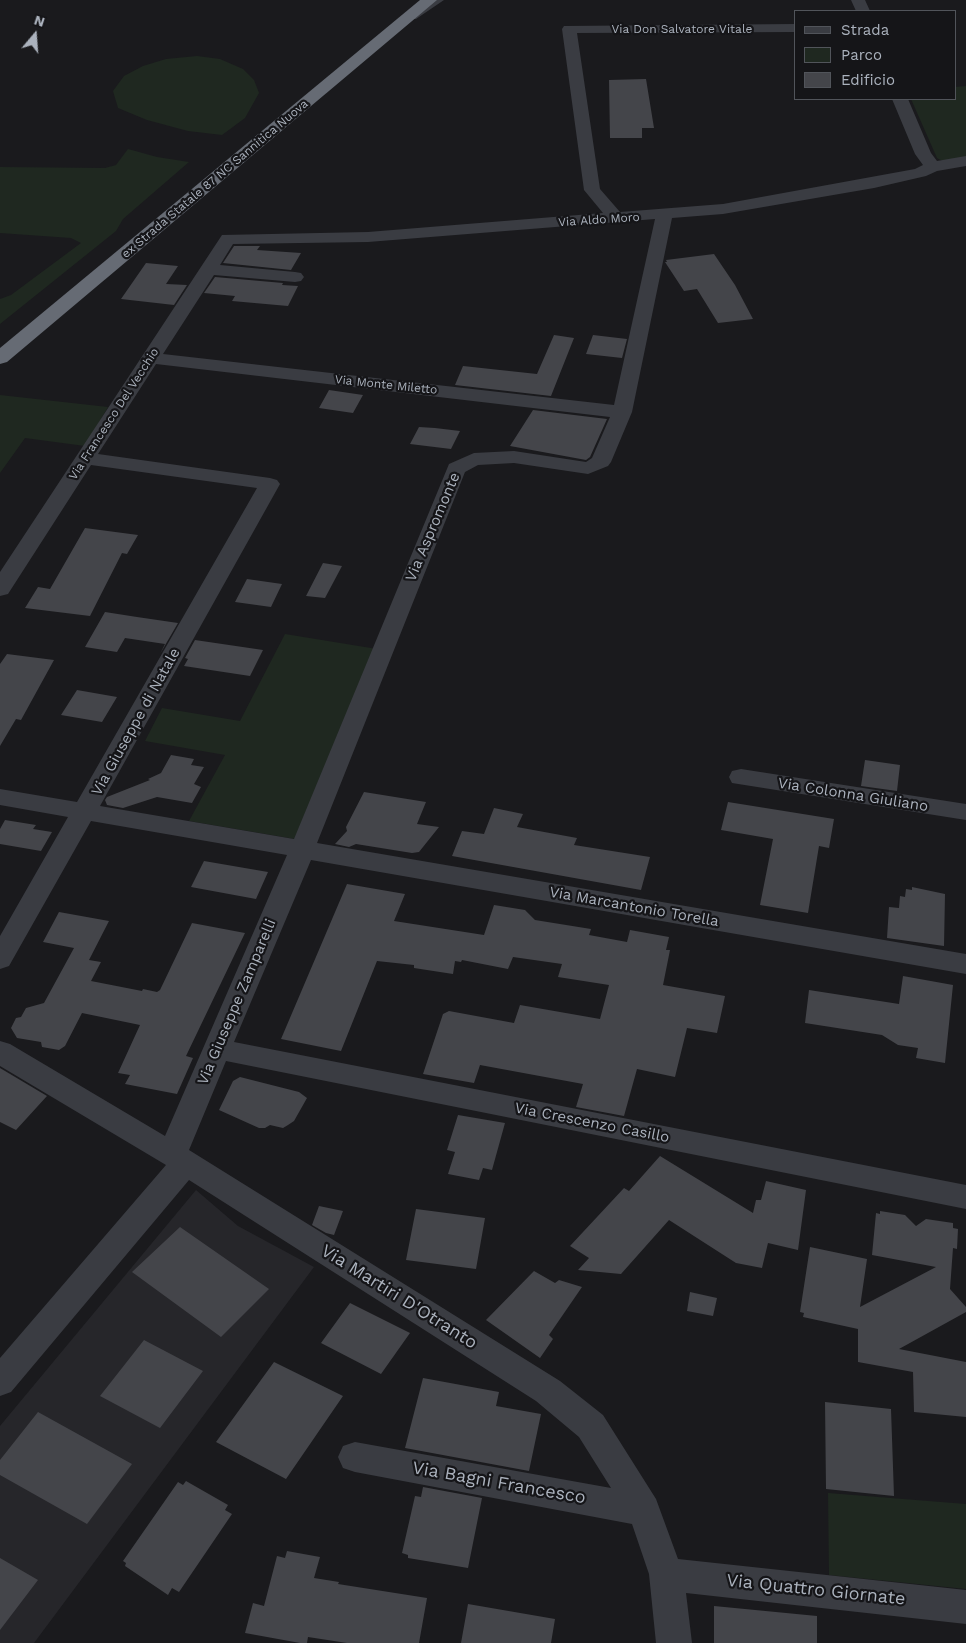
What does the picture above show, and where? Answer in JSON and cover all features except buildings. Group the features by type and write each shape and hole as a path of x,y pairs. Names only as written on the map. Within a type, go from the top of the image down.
{"highway":[{"name":"ex Strada Statale 87 NC Sannitica Nuova","path":"30,310 410,0"},
{"name":"ex Strada Statale 87 NC Sannitica Nuova","path":"0,358 429,0"}],"street":[{"name":"Via Don Salvatore Vitale","path":"616,218 592,190 570,29 794,28"},
{"path":"900,100 923,154 933,167"},
{"name":"Via Aldo Moro","path":"228,239 368,237 723,209 874,183 920,173 933,167 966,161"},
{"name":"Via Aspromonte","path":"302,850 456,468 474,459 514,457 588,468 601,462 622,412 664,215"},
{"name":"Via Francesco Del Vecchio","path":"0,589 228,239"},
{"path":"208,269 295,277"},
{"name":"Via Monte Miletto","path":"150,358 622,412"},
{"name":"Via Giuseppe di Natale","path":"0,958 85,812 270,484 85,458"},
{"name":"Via Colonna Giuliano","path":"741,777 966,812"},
{"path":"0,797 302,850"},
{"name":"Via Marcantonio Torella","path":"302,850 966,964"},
{"name":"Via Giuseppe Zamparelli","path":"0,1382 179,1159 217,1049 302,850"},
{"name":"Via Crescenzo Casillo","path":"217,1049 966,1197"},
{"name":"Via Martiri D'Otranto","path":"0,1052 179,1159 548,1391 590,1426 644,1510 666,1574 674,1643"},
{"name":"Via Bagni Francesco","path":"355,1457 644,1510"},
{"name":"Via Quattro Giornate","path":"666,1574 966,1607"}],"lane":[{"path":"394,29 440,0"}],"shaded area":[{"path":"196,1190 238,1226 314,1267 34,1643 0,1643 0,1426"}],"green space":[{"path":"197,56 220,59 243,69 254,80 259,93 245,118 222,135 188,131 147,120 118,108 113,91 124,76 143,66 166,59"},
{"path":"966,86 966,158 944,162 937,158 911,100 956,100 956,87"},
{"path":"128,149 157,157 189,162 123,219 116,231 0,324 0,299 11,295 81,243 71,238 0,233 0,167 105,168 116,165"},
{"path":"0,395 108,407 85,446 25,438 0,473"},
{"path":"285,634 377,649 295,839 189,821 225,755 145,741 162,708 240,721"},
{"path":"828,1493 966,1504 966,1589 829,1575"}]}
